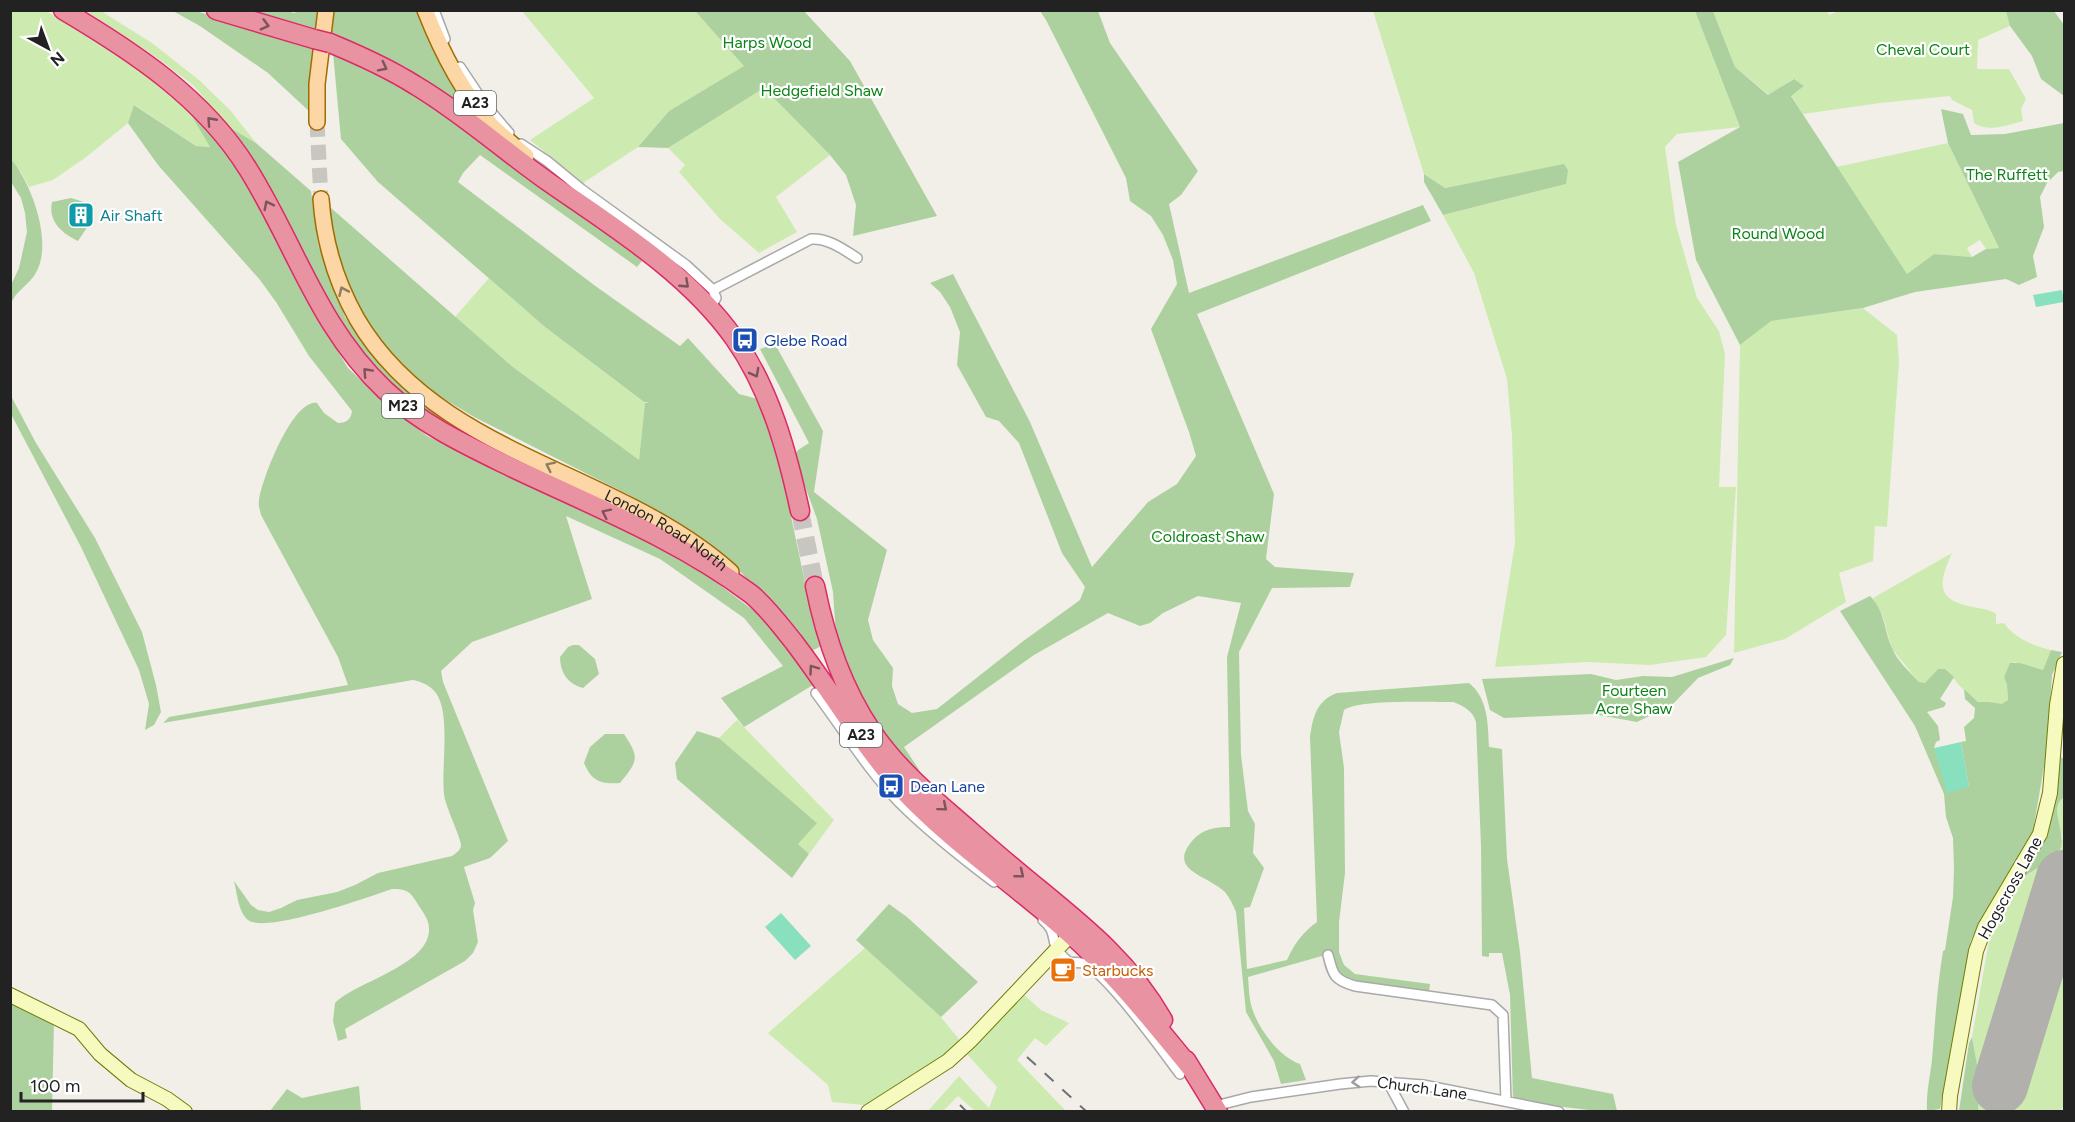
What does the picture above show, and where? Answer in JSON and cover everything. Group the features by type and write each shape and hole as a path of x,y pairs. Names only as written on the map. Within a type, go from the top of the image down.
{"highway":[{"name":"M23","path":"63,10 158,73 192,101 221,132 258,186 310,290 332,327 358,362 388,393 422,419 460,442 659,537 755,597"},
{"path":"216,10 322,41 378,64 415,84 450,108 546,180"},
{"name":"A23","path":"546,180 659,262 710,308 741,349 767,399 781,437 800,511"},
{"name":"A23","path":"815,586 828,636 843,678 860,713 883,747 909,776 1076,929 1112,951 1150,997 1185,1071"},
{"name":"London Road North","path":"755,597 801,651 900,787 945,830 1046,918 1076,929"},
{"name":"A23","path":"1076,929 1118,989 1217,1109"}],"main road":[{"path":"317,122 317,84 326,10"},
{"name":"A23","path":"425,10 439,45 469,96 491,125 535,164 546,180"},
{"name":"London Road North","path":"321,199 326,239 337,278 346,298 377,349 403,378 433,404 468,426 674,529 730,571 755,597"}],"street":[{"path":"434,10 464,75 496,119 527,148 667,251 713,290 716,298 710,308"},
{"path":"713,290 811,239 834,244 857,258"},
{"name":"Hogscross Lane","path":"1949,1112 1976,951 1985,927 2040,834 2050,793 2057,705 2064,664"},
{"name":"London Road North","path":"816,693 898,801 935,835 1046,918"},
{"path":"1046,918 1055,937 1056,949 1068,962 1083,963 1118,989"},
{"path":"868,1112 953,1057 1076,929"},
{"path":"1328,955 1333,974 1341,982 1355,986 1492,1005 1503,1015 1506,1101"},
{"path":"10,995 79,1029 100,1054 131,1080 168,1099 185,1112"},
{"name":"Church Lane","path":"1217,1109 1251,1097 1371,1081 1423,1085 1558,1112"},
{"path":"1388,1082 1404,1112"}],"green space":[{"name":"Cheval Court","path":"1827,10 1829,15 1841,10 2010,11 2010,26 1978,40 1977,69 2009,69 2026,99 2021,109 2023,121 1992,128 1980,126 1974,123 1972,110 1952,100 1950,96 1803,114 1791,95 1804,86 1793,79 1769,95 1735,67 1713,11"},
{"path":"10,11 46,11 91,36 150,75 186,106 211,147 196,146 135,105 128,123 85,158 53,180 29,187 11,159"},
{"path":"86,11 101,11 152,43 199,80 230,110 256,143 229,127 193,85 149,52"},
{"path":"173,11 196,11 312,46 311,113 268,73 200,26"},
{"path":"255,11 294,13 320,11 317,29"},
{"path":"334,11 417,11 447,72 485,129 406,67 330,34"},
{"path":"522,11 695,11 745,66 669,111 638,147 583,183 530,140 594,98"},
{"name":"Hedgefield Shaw","path":"695,11 804,11 850,61 937,216 853,236 856,205 846,175 830,155 764,88 668,148 638,147 669,111 744,66"},
{"name":"Coldroast Shaw","path":"1040,11 1098,11 1110,43 1198,171 1181,195 1169,204 1189,293 1423,205 1431,221 1197,314 1274,494 1266,559 1275,567 1354,573 1350,587 1272,588 1239,652 1241,755 1248,811 1255,824 1253,853 1264,868 1250,907 1244,908 1247,969 1287,960 1299,939 1317,922 1310,737 1314,716 1320,705 1337,693 1469,683 1480,696 1486,712 1489,747 1502,749 1507,859 1520,952 1532,1078 1613,1094 1617,1111 1597,1111 1513,1101 1510,995 1502,953 1489,953 1489,957 1482,956 1481,846 1476,722 1473,715 1464,707 1453,702 1396,702 1364,704 1344,710 1339,732 1344,768 1345,873 1339,922 1339,952 1344,965 1355,974 1430,984 1429,992 1370,985 1348,979 1336,971 1329,954 1248,977 1252,1007 1260,1027 1285,1056 1300,1064 1306,1080 1281,1084 1274,1061 1246,1012 1235,909 1225,892 1193,871 1184,859 1192,841 1204,831 1230,827 1227,657 1241,603 1198,596 1163,613 1150,623 1140,626 1108,613 1034,655 904,747 920,771 911,769 882,734 857,691 836,637 833,592 817,519 794,456 798,450 809,443 760,349 775,344 823,431 814,492 887,550 868,620 873,640 893,668 892,686 898,704 912,713 937,709 1080,600 1085,587 1062,553 1019,443 999,421 986,417 957,365 960,332 950,307 940,292 930,283 953,274 1030,422 1092,567 1148,502 1177,484 1196,456 1151,329 1177,284 1173,260 1163,235 1151,216 1130,201 1126,178"},
{"path":"1373,11 1695,11 1740,127 1677,134 1665,147 1676,225 1697,298 1719,331 1725,354 1719,487 1736,487 1726,635 1706,657 1650,665 1588,662 1495,667 1515,543 1512,436 1507,379 1474,273 1443,215 1566,184 1563,165 1445,188 1424,174"},
{"name":"Round Wood","path":"1695,11 1713,11 1735,67 1768,95 1794,79 1804,86 1791,96 1907,274 1934,254 1972,257 1986,249 1999,248 1948,143 1941,109 1963,114 1971,135 2005,134 2064,123 2064,171 2058,172 2047,183 2040,197 2044,227 2033,256 2037,277 2019,285 2006,279 1915,292 1863,308 1771,321 1740,345 1696,260 1678,162 1740,127"},
{"path":"2006,11 2054,11 2064,25 2064,96 2041,79 2032,56 2010,26"},
{"path":"333,53 359,62 433,104 629,250 642,261 637,267 480,155 463,173 458,182 594,285 680,346 688,338 739,394 758,399 770,417 807,592 823,645 808,653 778,611 733,564 672,521 629,495 474,417 428,389 388,349 353,301 331,229 331,208 513,367 639,460 645,403 650,403 644,402 545,327 378,182 341,139"},
{"path":"764,88 830,155 776,197 797,232 759,253 720,219 679,172 685,165 668,148"},
{"path":"134,105 196,146 210,147 186,106 218,140 248,182 274,238 348,368 384,402 427,436 630,532 699,569 758,614 796,659 813,685 744,727 721,698 783,666 744,618 660,559 566,516 592,599 472,642 441,671 443,682 508,841 490,858 464,867 475,903 473,910 478,942 473,953 465,961 345,1029 347,1038 338,1041 333,1021 335,1003 345,995 406,962 418,952 426,941 429,928 425,915 410,893 392,889 318,913 275,922 258,923 248,920 242,912 234,881 251,905 258,910 269,912 297,900 337,892 378,873 452,856 459,851 461,843 444,794 444,727 441,702 434,690 426,684 413,680 163,723 169,717 348,685 338,657 261,515 259,503 272,460 298,413 308,405 317,403 324,413 338,423 348,420 352,411 309,356 260,280 158,165 128,123"},
{"path":"229,127 256,143 311,191 318,244 345,317 369,351 411,395 455,425 651,524 442,425 393,389 353,347 315,283 268,188"},
{"path":"1948,143 1999,248 1986,249 1980,240 1967,248 1972,257 1934,254 1907,274 1836,167"},
{"path":"11,159 33,199 41,232 42,249 40,263 34,276 15,296 11,304 11,285 19,268 27,232 21,198 11,182"},
{"path":"1564,164 1568,170 1566,184 1443,215 1424,182 1424,174 1445,188"},
{"path":"71,198 84,202 91,210 90,223 78,241 58,226 51,209 52,202"},
{"path":"489,278 545,327 645,403 639,461 513,367 455,317"},
{"path":"2062,290 2064,302 2036,307 2033,295"},
{"path":"1863,308 1897,335 1899,362 1887,527 1875,526 1873,561 1839,573 1846,602 1785,639 1734,653 1740,345 1770,321"},
{"path":"10,394 36,443 95,538 142,632 161,712 154,725 145,730 149,704 139,670 81,547 11,414"},
{"path":"1952,553 1943,580 1945,593 1950,599 1993,612 1996,614 1996,624 2004,623 2025,641 2051,650 2043,671 2014,662 2004,677 2008,700 2002,705 1978,702 1942,669 1938,669 1925,684 1919,682 1892,649 1883,617 1873,598"},
{"path":"1870,596 1879,608 1894,653 1919,682 1925,683 1938,669 1945,669 1954,677 1940,699 1946,703 1944,707 1927,712 1938,726 1940,740 1936,742 1934,748 1969,787 1961,742 1966,741 1964,727 1974,718 1975,708 1965,699 1964,689 1978,702 2002,704 2008,700 2004,677 2010,663 2020,663 2043,670 2051,650 2062,652 2052,675 2047,749 2033,831 1971,940 1940,1109 1927,1111 1939,978 1953,897 1953,838 1946,817 1944,794 1915,726 1840,611"},
{"path":"579,645 595,659 599,674 583,688 569,681 561,668 560,657 568,647"},
{"name":"Fourteen Acre Shaw","path":"1734,658 1730,665 1698,678 1672,705 1637,722 1593,714 1504,718 1490,710 1482,679 1591,674 1616,680 1643,676 1672,677"},
{"path":"737,720 834,820 809,854 798,844 816,822 719,738"},
{"path":"697,731 719,738 817,823 798,844 809,854 792,878 677,779 675,763"},
{"path":"605,734 624,734 635,754 633,764 620,783 607,783 594,778 584,763 590,747"},
{"path":"1961,742 1969,787 1947,793 1934,748"},
{"path":"2061,757 2064,759 2064,797 2057,809 2061,845 2052,859 2024,877 2046,833 2053,810"},
{"path":"2064,796 2064,1104 2059,1112 1978,1111 1980,1081 1972,1037 1989,941 2024,877 2049,861 2063,838 2058,822 2058,805"},
{"path":"889,904 907,917 978,982 941,1017 856,940"},
{"path":"781,913 811,946 795,960 765,927"},
{"path":"865,948 941,1017 962,1043 864,1105 832,1102 828,1085 768,1033"},
{"path":"1022,993 1041,1010 1069,1023 1046,1046 1035,1038 1017,1060 1066,1111 975,1111 958,1096 943,1111 927,1112 959,1076 989,1108 997,1087 964,1051"},
{"path":"10,1004 54,1021 52,1111 11,1111"},
{"path":"1972,1037 1980,1081 1978,1111 1959,1111 1969,1043"},
{"path":"359,1086 361,1111 270,1111 287,1089 302,1098"}],"runway":[{"path":"2000,1086 2064,878"}],"tunnel":[{"path":"317,122 321,199"},
{"path":"800,511 815,586"}],"railway":[{"path":"1027,1057 1087,1112"},
{"path":"960,1105 967,1112"}],"place":[{"name":"Air Shaft","path":"81,215"},
{"name":"Glebe Road","path":"745,340"},
{"name":"Dean Lane","path":"891,786"},
{"name":"Starbucks","path":"1063,970"}],"park label":[{"name":"Harps Wood","path":"767,42"},
{"name":"The Ruffett","path":"2007,174"}]}
